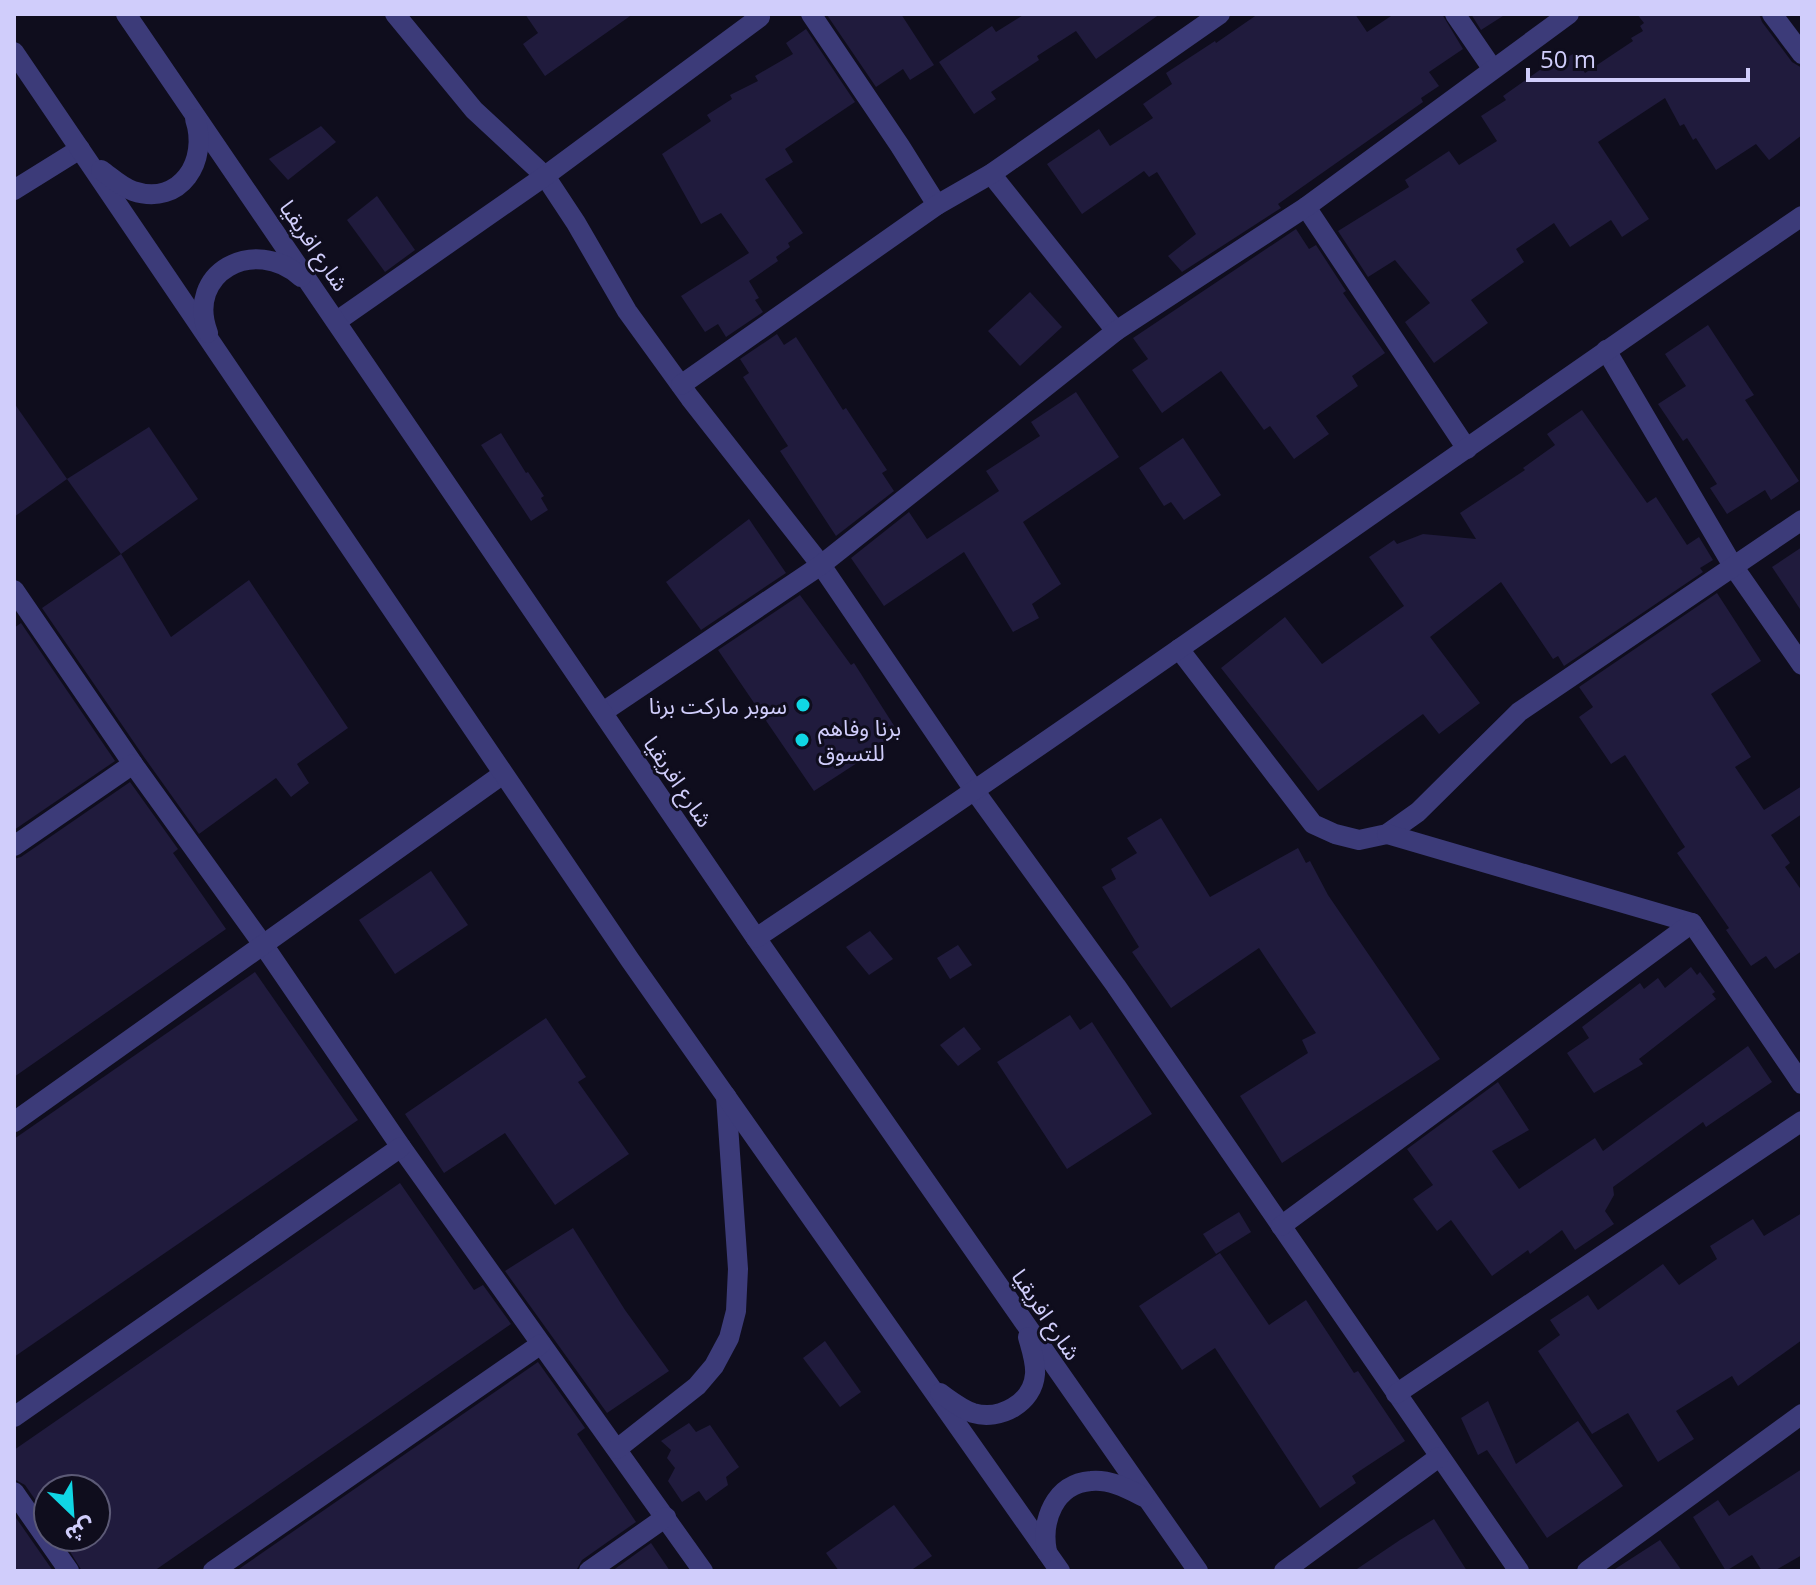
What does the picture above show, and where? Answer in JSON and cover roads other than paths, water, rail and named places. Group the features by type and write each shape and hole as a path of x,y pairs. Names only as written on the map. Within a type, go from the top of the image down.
{"street":[{"name":"شارع افريقيا","path":"126,14 756,938 1198,1571"},
{"path":"395,14 474,110 545,176 627,311 821,565 974,790 1116,986 1519,1571"},
{"path":"811,14 937,205"},
{"path":"681,385 937,205 991,174 1220,14"},
{"path":"1455,14 1492,68"},
{"path":"603,712 821,565 1116,331 1306,207 1569,14"},
{"path":"1772,14 1802,54"},
{"path":"337,321 545,176 763,15"},
{"path":"14,52 503,774 1060,1571"},
{"path":"84,154 131,190 147,194 178,186 190,175 200,146 194,115 185,99"},
{"path":"14,190 84,154"},
{"path":"991,174 1116,331"},
{"path":"1306,207 1467,449"},
{"path":"756,938 1179,649 1802,216"},
{"path":"213,344 203,312 206,295 226,267 242,259 259,257 276,260 292,268 316,291"},
{"path":"1606,350 1733,566 1802,665"},
{"path":"1179,649 1313,824 1359,840 1387,834 1418,812 1519,712 1802,520"},
{"path":"14,592 264,946 401,1147 703,1571"},
{"path":"14,846 133,764"},
{"path":"14,1122 503,774"},
{"path":"1387,834 1692,923 1802,1084"},
{"path":"1281,1226 1692,923"},
{"path":"617,1449 697,1386 714,1366 729,1338 736,1311 738,1269 726,1096"},
{"path":"1396,1394 1802,1121"},
{"path":"14,1417 401,1147"},
{"path":"934,1389 973,1413 987,1415 1012,1408 1024,1399 1033,1385 1036,1370 1024,1322"},
{"path":"213,1571 541,1344"},
{"path":"1587,1571 1802,1414"},
{"path":"1284,1571 1439,1457"},
{"path":"1047,1553 1044,1536 1047,1514 1069,1489 1090,1481 1115,1483 1144,1497"},
{"path":"14,1492 69,1571"},
{"path":"589,1571 666,1517"}],"place":[{"name":"سوبر ماركت برنا","path":"803,705"},
{"name":"برنا وفاهم للتسوق","path":"802,740"}]}
